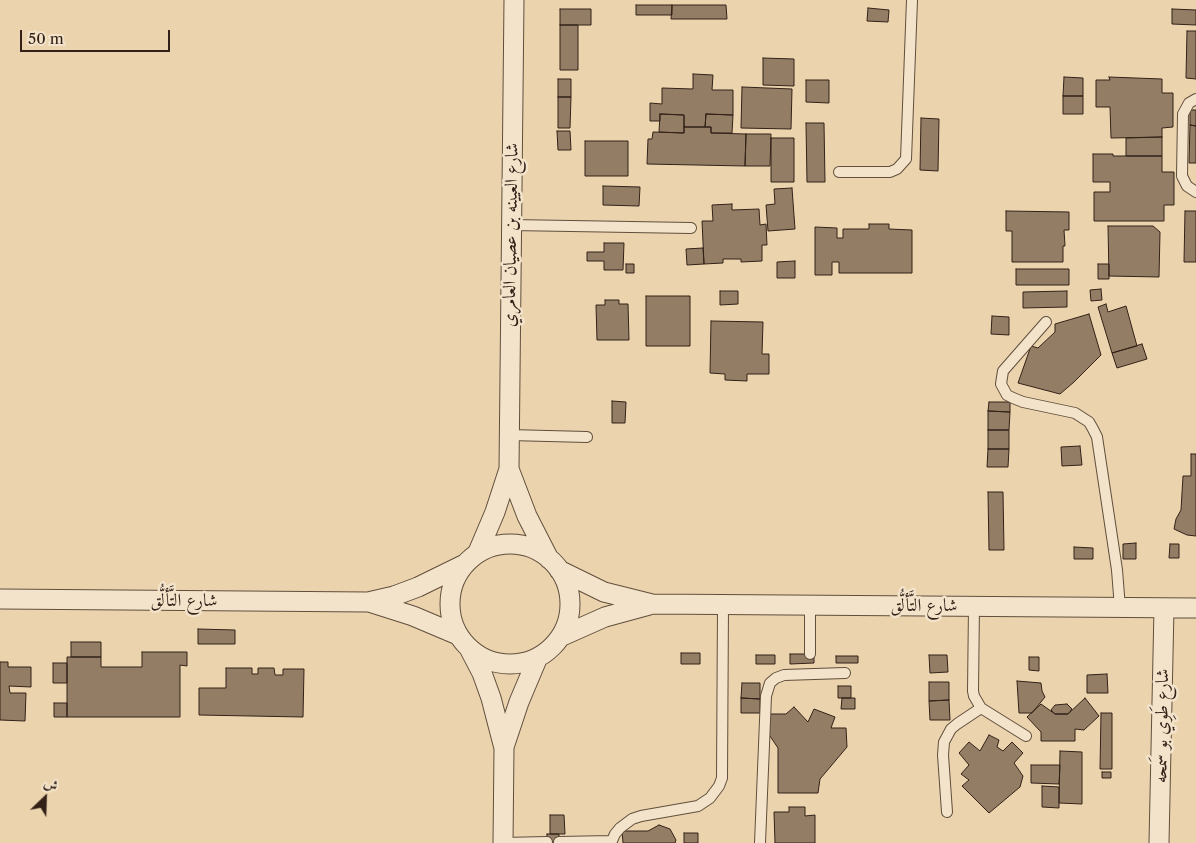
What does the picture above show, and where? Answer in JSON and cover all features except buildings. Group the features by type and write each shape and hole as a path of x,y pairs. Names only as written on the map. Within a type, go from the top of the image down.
{"street":[{"name":"شارع العيينه بن عصيان العامري","path":"472,558 496,512 509,469 514,0"},
{"name":"شارع العيينه بن عصيان العامري","path":"509,469 526,516 555,565"},
{"path":"470,650 490,660 511,664 525,662 538,657 546,651 560,637 566,624 569,604 566,583 555,565 540,553 516,545 503,545 472,558 457,576 451,590 452,621 458,635 470,650 491,698 504,748 503,843"},
{"name":"شارع التَّألُّق","path":"0,599 368,602 418,588 472,558"},
{"name":"شارع التَّألُّق","path":"555,565 604,592 652,604 1196,608"},
{"name":"شارع التَّألُّق","path":"368,602 414,616 458,635"},
{"name":"شارع التَّألُّق","path":"560,637 605,617 652,604"},
{"name":"شارع طَوِي بو سَمحه","path":"1159,843 1164,608"},
{"path":"504,748 519,702 538,657"}],"lane":[{"path":"839,172 890,172 897,169 906,159 912,0"},
{"path":"1196,99 1189,103 1183,114 1182,176 1187,186 1196,192"},
{"path":"511,225 691,228"},
{"path":"1046,322 1003,371 1001,384 1008,395 1013,398 1023,402 1075,413 1088,422 1093,429 1097,438 1118,570 1120,608"},
{"path":"509,435 587,437"},
{"path":"559,842 611,842 620,828 632,819 698,806 710,798 719,786 722,778 723,605"},
{"path":"810,605 810,674"},
{"path":"974,606 972,691 981,708 1026,736"},
{"path":"760,843 767,689 770,683 784,675 845,673"},
{"path":"947,812 943,755 944,742 951,729 981,708"},
{"path":"503,843 547,842"}]}
